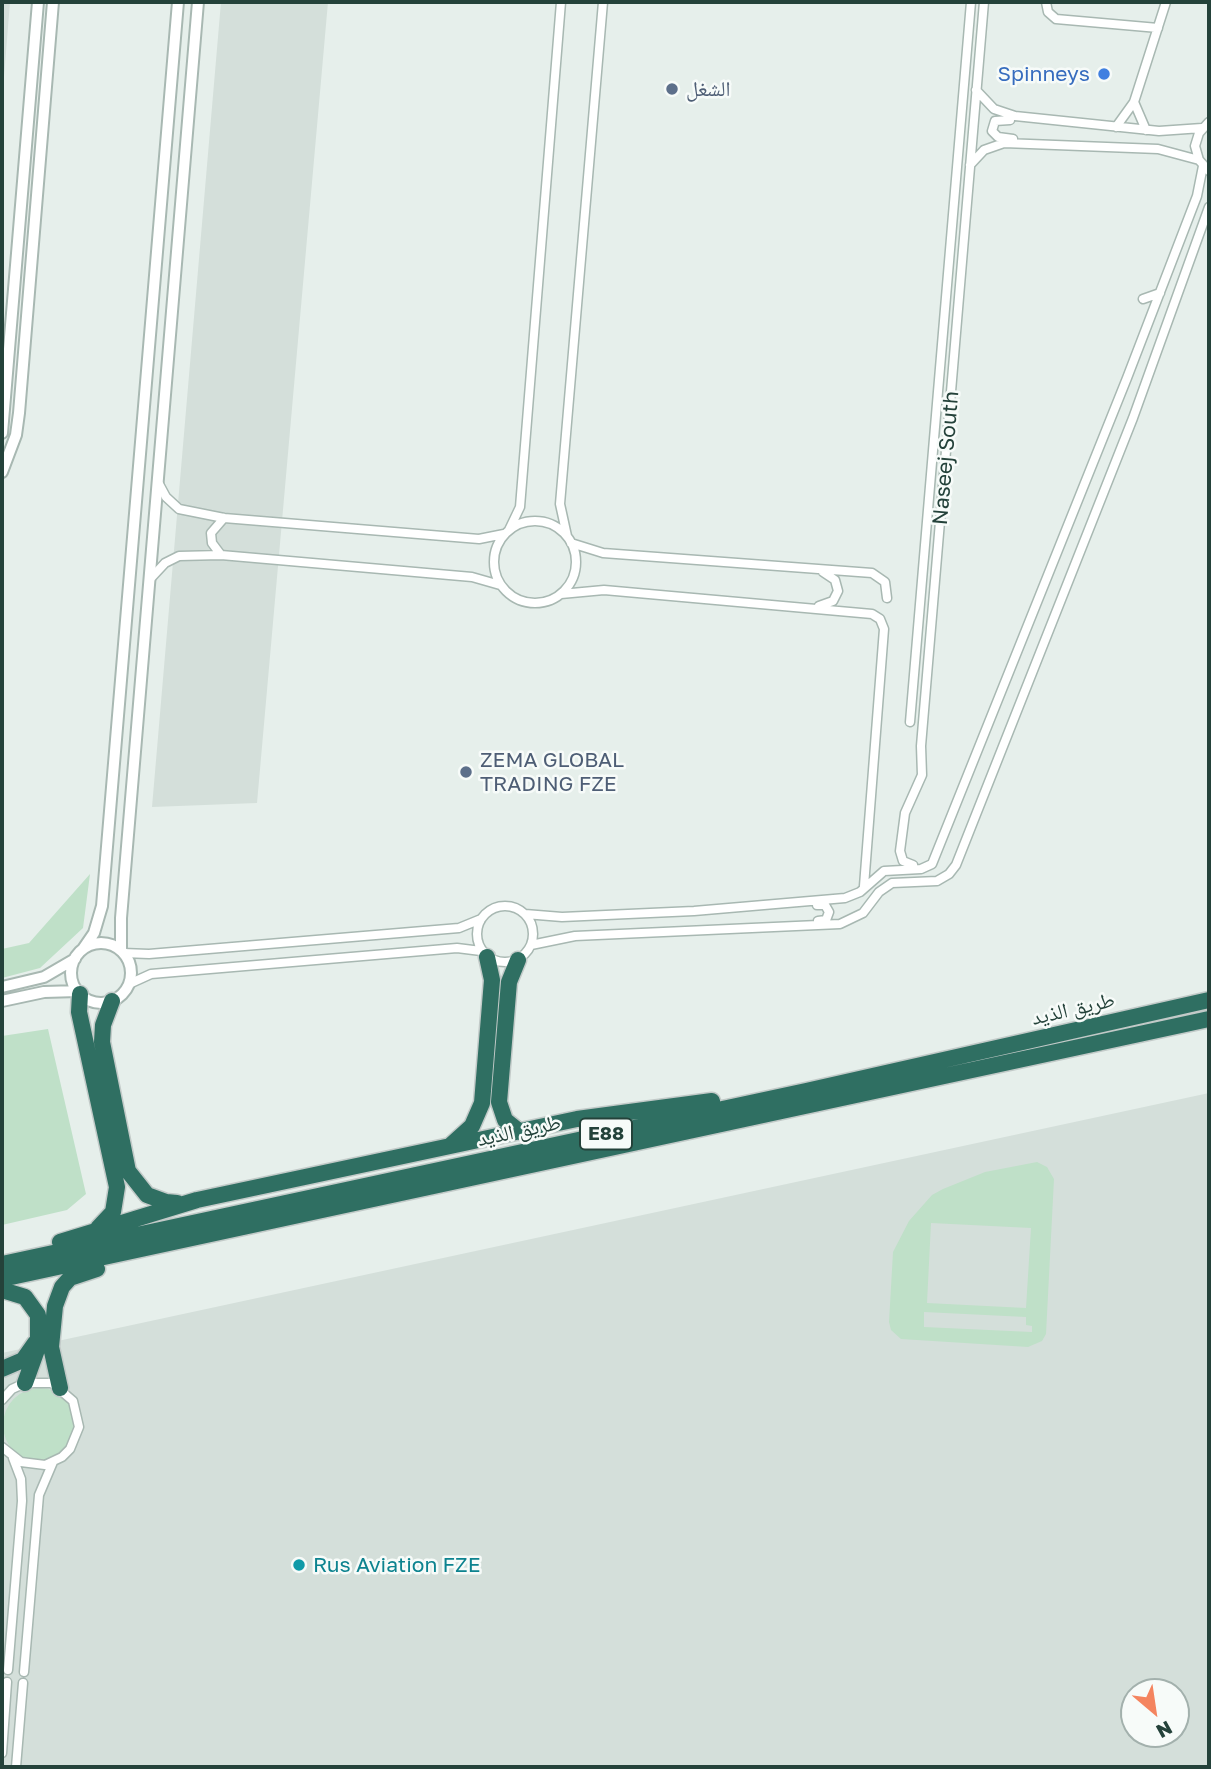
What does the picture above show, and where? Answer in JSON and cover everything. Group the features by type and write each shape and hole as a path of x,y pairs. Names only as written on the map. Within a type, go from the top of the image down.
{"highway":[{"path":"448,1147 472,1126 482,1103 492,979 484,954"},
{"path":"518,960 509,982 499,1102 505,1120 520,1132"},
{"path":"79,992 79,1012 118,1195 109,1219 93,1231"},
{"name":"طريق الذيد","path":"7,1263 806,1091 1209,1000"},
{"path":"111,1001 103,1025 102,1042 128,1171 139,1188 156,1200 176,1203 595,1116 687,1105 785,1086 806,1091"},
{"name":"طريق الذيد","path":"2,1279 1209,1019"},
{"path":"7,1263 33,1249 197,1200"},
{"path":"60,1388 51,1334 55,1306 66,1282 81,1272 157,1255 184,1240"},
{"path":"2,1290 19,1293 31,1302 38,1315 40,1335 36,1358 18,1386"},
{"path":"2,1369 23,1360 40,1335"}],"street":[{"path":"2,433 38,2"},
{"path":"2,472 9,457 17,424 53,2"},
{"path":"2,987 44,977 75,959 94,933 102,906 178,2"},
{"path":"2,1001 44,992 79,992 97,1002 111,1001 122,995 129,985 131,968 122,951 121,918 198,2"},
{"path":"500,585 494,571 494,555 520,507 561,2"},
{"path":"561,594 574,574 576,559 561,504 603,2"},
{"path":"910,722 971,2"},
{"name":"Naseej South","path":"942,845 930,861 922,865 907,864 901,856 905,813 918,790 922,775 921,746 984,2"},
{"path":"1046,2 1048,12 1056,19 1158,29"},
{"path":"1116,127 1134,102 1166,2"},
{"path":"32,78 39,92 46,85"},
{"path":"976,90 999,112 1027,118 1176,132 1206,125"},
{"path":"1134,102 1146,130"},
{"path":"1027,118 998,120 992,125 992,131 998,137 1034,144"},
{"path":"531,945 575,936 845,923 863,913 887,885 945,878 956,865 957,834 1197,197 1204,166 1196,142 1206,125"},
{"path":"969,168 979,154 993,145 1034,144 1157,149 1204,166"},
{"path":"83,949 105,943 122,951 149,954 459,928 481,919 500,906 512,907 525,914 562,917 845,898 863,889 874,877 889,869 929,867 942,845 957,834 1137,407 1209,206"},
{"path":"1143,299 1160,293"},
{"path":"158,481 166,497 179,509 223,518 479,539 534,521 552,525 569,540 603,553 875,574 885,582 887,598"},
{"path":"221,555 214,548 211,538 213,528 223,518"},
{"path":"150,581 159,568 172,559 187,555 221,555 472,577 500,585 515,598 531,603 548,601 561,594 595,589 872,614 880,618 884,626 863,889"},
{"path":"798,608 826,606 838,591 837,583 830,574 804,568"},
{"path":"795,902 823,905 829,912 826,920 795,926"},
{"path":"129,985 151,974 457,948 484,954 499,962 518,960 531,945 533,928 525,914"},
{"path":"481,919 476,931 484,954"},
{"path":"75,959 72,972 79,992"},
{"path":"2,1391 43,1381 60,1388 73,1401 79,1427 70,1449 53,1462 39,1495 24,1672"},
{"path":"2,1400 18,1386"},
{"path":"2,1447 13,1458 29,1465 53,1462"},
{"path":"8,1670 22,1501 21,1479 13,1458"},
{"path":"2,1753 7,1682"},
{"path":"16,1767 23,1683"}],"shaded area":[{"path":"2,2 10,2 2,102"},
{"path":"221,2 328,2 257,803 152,807"},
{"path":"1209,1093 1209,1767 2,1767 2,1353"}],"green space":[{"path":"90,874 83,928 40,968 2,978 2,949 29,943"},
{"path":"48,1029 86,1194 67,1210 2,1225 2,1036"},
{"path":"1037,1162 1047,1167 1054,1179 1046,1334 1042,1341 1028,1347 901,1339 891,1330 889,1322 893,1252 909,1221 932,1195 985,1172","holes":["931,1223 1031,1228 1026,1308 927,1303","924,1312 1026,1317 1026,1325 1032,1326 1032,1332 924,1327"]},
{"path":"40,1388 61,1394 71,1404 77,1425 71,1446 61,1456 40,1462 19,1456 9,1446 3,1425 9,1404 19,1394"}],"place":[{"name":"Spinneys","path":"1104,74"},
{"name":"الشغل","path":"672,89"},
{"name":"ZEMA GLOBAL TRADING FZE","path":"466,772"},
{"name":"Rus Aviation FZE","path":"299,1565"}]}
